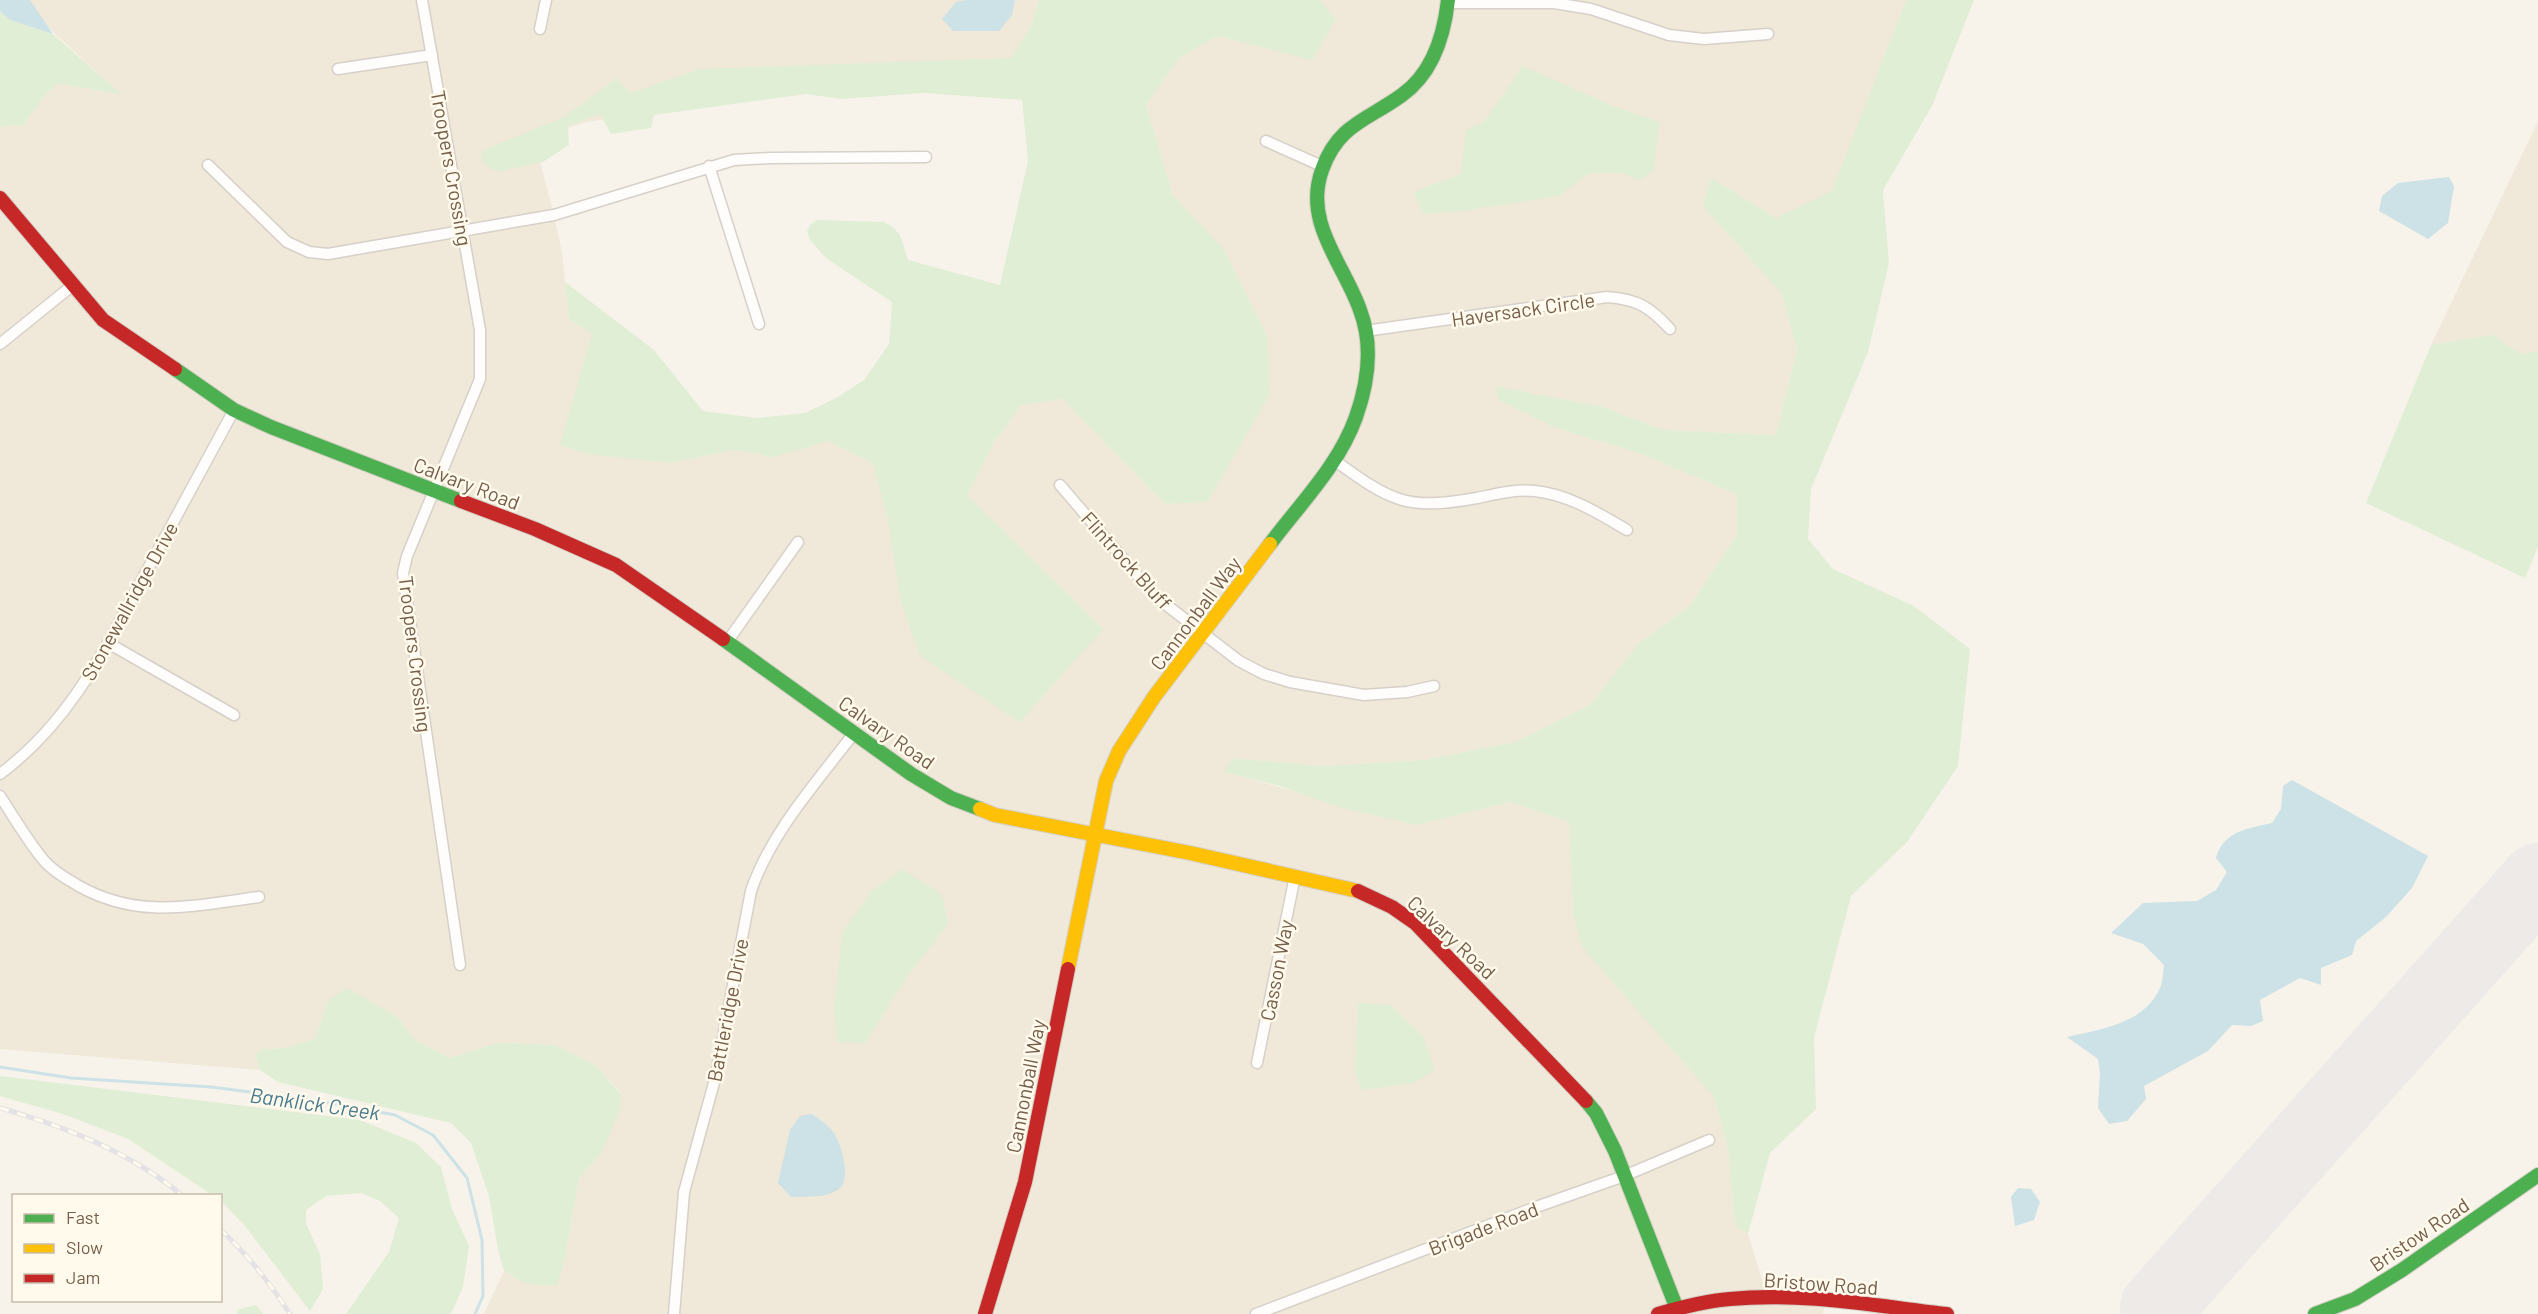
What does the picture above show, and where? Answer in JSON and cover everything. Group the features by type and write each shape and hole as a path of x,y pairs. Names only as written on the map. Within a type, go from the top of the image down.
{"street":[{"name":"Troopers Crossing","path":"422,0 480,330 480,380 407,556 403,573 460,965"},
{"path":"540,29 546,0"},
{"path":"1448,2 1554,3 1591,9 1669,35 1704,39 1768,34"},
{"name":"Cannonball Way","path":"985,1314 1025,1182 1106,781 1120,748 1334,460 1356,418 1368,361 1365,331 1361,311 1324,237 1318,215 1317,188 1333,147 1347,128 1402,95 1415,84 1437,50 1448,2"},
{"path":"338,69 432,55"},
{"path":"1266,141 1324,167"},
{"path":"208,165 287,242 309,252 328,254 575,209 734,160 926,157"},
{"path":"709,166 759,324"},
{"name":"Calvary Road","path":"0,198 103,320 234,410 433,491 535,529 616,566 662,595 911,774 970,807 995,815 1351,888 1392,907 1415,923 1585,1098 1600,1123 1624,1176 1678,1311"},
{"path":"0,344 73,285"},
{"name":"Haversack Circle","path":"1365,331 1607,297 1626,299 1653,310 1670,329"},
{"name":"Stonewallridge Drive","path":"0,774 54,724 72,702 108,642 234,410"},
{"path":"1334,460 1374,489 1410,503 1445,504 1518,490 1535,491 1573,501 1627,530"},
{"name":"Flintrock Bluff","path":"1060,485 1156,597 1239,661 1264,674 1290,682 1364,695 1407,692 1434,686"},
{"path":"727,642 798,542"},
{"path":"108,642 234,715"},
{"name":"Battleridge Drive","path":"675,1314 684,1192 713,1087 751,891 766,856 854,733"},
{"path":"0,796 41,858 62,876 112,902 142,907 178,908 259,897"},
{"name":"Casson Way","path":"1257,1063 1295,876"},
{"name":"Brigade Road","path":"1256,1314 1624,1176 1709,1140"},
{"name":"Bristow Road","path":"2315,1314 2355,1299 2392,1276 2538,1175"},
{"name":"Bristow Road","path":"1658,1314 1767,1296 1796,1296 1947,1314"}],"shaded area":[{"path":"0,0 30,0 53,34 10,20 0,11"},
{"path":"19,0 1039,0 1031,26 1012,58 586,122 534,139 562,253 569,319 592,334 670,463 735,450 775,457 828,440 874,464 888,521 1103,629 967,495 994,442 1022,405 1063,399 1165,504 1207,501 1223,248 1173,197 1146,105 1179,58 1218,36 1312,59 1336,19 1320,0 1906,0 1833,191 1776,218 1711,178 1703,206 1782,294 1797,350 1776,435 1664,430 1602,407 1495,386 1554,427 1641,454 1737,494 1737,535 1690,606 1636,646 1591,704 1515,742 1424,760 1324,766 1232,758 1225,772 1416,825 1510,802 1569,822 1573,913 1670,1045 1714,1097 1728,1149 1735,1226 1748,1234 1767,1296 1825,1299 1823,1314 484,1314 504,1271 523,1283 565,1258 579,1178 601,1154 621,1093 596,1066 556,1045 497,1043 450,1058 415,1040 397,1017 328,1000 315,1039 285,1048 263,1049 255,1055 260,1070 0,1049 0,127 23,125 46,94 59,83 121,95"},
{"path":"1015,0 1012,15 999,31 953,31 942,19 956,2"},
{"path":"2538,121 2538,351 2522,354 2492,335 2431,345"},
{"path":"2449,177 2454,186 2448,223 2428,239 2379,211 2382,196 2398,183"},
{"path":"2292,780 2428,856 2412,888 2386,917 2356,941 2352,955 2321,968 2321,985 2300,978 2260,1000 2263,1021 2251,1026 2232,1025 2208,1051 2144,1086 2146,1099 2127,1121 2109,1124 2098,1108 2100,1073 2098,1059 2067,1037 2120,1023 2144,1010 2160,988 2164,965 2143,944 2111,933 2143,903 2197,901 2216,890 2227,872 2216,858 2220,849 2231,836 2238,832 2272,823 2281,809 2283,786"},
{"path":"812,1114 830,1128 841,1148 845,1167 843,1183 835,1192 829,1194 791,1197 778,1183 790,1130 800,1116"},
{"path":"2018,1188 2031,1189 2040,1202 2034,1220 2015,1226 2011,1197"}],"green space":[{"path":"1039,0 1320,0 1336,19 1312,60 1218,36 1179,58 1146,105 1173,196 1223,248 1268,338 1269,396 1207,502 1165,504 1063,399 1022,405 994,442 967,495 1103,629 1020,722 920,656 901,602 888,521 873,463 828,441 775,457 735,450 670,463 588,454 560,445 592,334 569,319 565,282 654,350 703,411 758,418 805,413 836,398 864,380 889,344 892,302 826,258 810,240 807,231 811,224 818,220 883,222 898,232 908,260 1000,285 1028,161 1022,100 924,93 841,99 806,94 654,115 651,128 611,134 600,114 568,126 569,145 543,162 497,172 485,164 481,155 482,151 488,148 564,117 617,78 630,93 700,69 1011,58 1031,26"},
{"path":"1906,0 1974,0 1932,106 1883,190 1889,263 1868,352 1811,489 1808,539 1833,569 1914,606 1970,649 1958,766 1907,842 1851,896 1814,1038 1816,1109 1770,1153 1748,1234 1735,1226 1728,1149 1714,1097 1582,947 1573,913 1569,822 1510,802 1417,825 1338,807 1280,786 1224,772 1232,758 1324,766 1424,760 1515,742 1591,704 1636,646 1690,606 1737,535 1737,494 1641,454 1554,427 1499,400 1495,386 1602,407 1664,430 1776,435 1797,350 1782,294 1703,206 1711,178 1776,218 1832,191"},
{"path":"0,11 10,20 53,34 122,95 59,83 46,94 23,125 0,127"},
{"path":"1523,66 1610,105 1659,122 1654,170 1640,180 1621,173 1590,173 1559,196 1462,211 1423,214 1414,192 1461,174 1466,130 1484,122"},
{"path":"2492,335 2522,354 2538,351 2538,547 2525,578 2366,503 2431,345"},
{"path":"902,869 942,895 948,924 908,975 865,1043 837,1042 834,1011 842,933 871,892"},
{"path":"347,988 397,1017 415,1040 450,1058 497,1043 556,1045 596,1066 621,1094 620,1110 601,1154 579,1178 565,1258 557,1286 523,1283 504,1271 489,1196 471,1143 451,1123 278,1082 260,1070 255,1055 263,1049 285,1048 315,1039 328,1000"},
{"path":"1358,1003 1390,1005 1423,1036 1435,1070 1414,1083 1362,1090 1355,1071"},
{"path":"0,1076 360,1120 416,1143 441,1167 452,1209 469,1246 463,1287 451,1314 346,1314 389,1252 399,1218 380,1201 361,1193 326,1196 306,1210 306,1224 320,1254 323,1289 310,1311 245,1226 222,1202 222,1194 210,1194 128,1139 66,1115 0,1096"},
{"path":"256,1305 263,1314 237,1314 237,1310"}],"waterway":[{"name":"Banklick Creek","path":"0,1067 71,1078 211,1087 313,1100 395,1115 433,1135 467,1178 482,1240 483,1296 475,1314"}],"runway":[{"path":"2157,1307 2538,880"}],"railway":[{"path":"0,1108 96,1143 141,1166 180,1194"},
{"path":"222,1231 258,1269 290,1314"}],"traffic: fast":[{"path":"1270,544 1318,484 1340,451 1356,417 1366,377 1368,350 1364,323 1353,293 1321,225 1318,189 1322,170 1336,142 1345,133 1402,95 1422,76 1440,40 1448,0"},
{"path":"175,369 234,410 271,427 461,501"},
{"path":"723,639 911,774 951,798 980,809"},
{"path":"1586,1101 1596,1113 1615,1151 1679,1314"},
{"path":"2315,1314 2355,1299 2402,1270 2538,1175"}],"traffic: slow":[{"path":"1068,969 1106,781 1119,751 1154,697 1270,544"},
{"path":"980,809 995,815 1190,853 1358,891"}],"traffic: jam":[{"path":"0,198 103,320 175,369"},
{"path":"461,501 535,529 616,565 723,639"},
{"path":"1358,891 1392,907 1415,923 1586,1101"},
{"path":"985,1314 1025,1182 1068,969"},
{"path":"1658,1314 1721,1300 1757,1297 1839,1301 1947,1314"}]}
